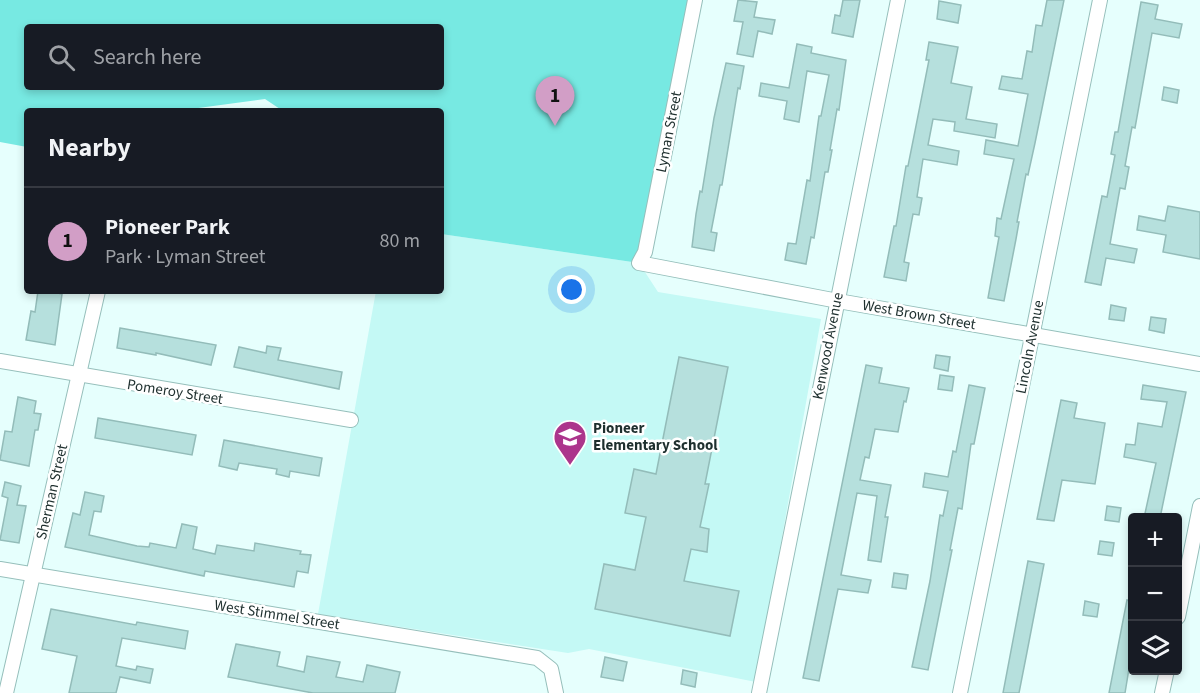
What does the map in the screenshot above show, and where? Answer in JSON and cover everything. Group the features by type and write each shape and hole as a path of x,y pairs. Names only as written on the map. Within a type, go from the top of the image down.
{"street":[{"name":"Lyman Street","path":"639,263 645,252 695,0"},
{"name":"Kenwood Avenue","path":"759,693 898,0"},
{"name":"Lincoln Avenue","path":"960,693 1100,0"},
{"name":"West Brown Street","path":"639,263 838,301 1200,364"},
{"name":"Sherman Street","path":"6,693 97,294"},
{"name":"Pomeroy Street","path":"0,361 351,420"},
{"path":"1182,597 1200,506"},
{"name":"West Stimmel Street","path":"0,569 537,658 551,669 556,693"},
{"path":"1162,693 1166,675"}],"shaded area":[{"path":"0,0 695,0 639,263 444,234 444,108 278,108 265,99 198,108 24,108 24,146 0,142"},
{"name":"Pioneer Elementary School","path":"444,234 639,263 658,292 821,319 756,682 589,649 568,653 318,614 375,294 444,294"}],"building":[{"path":"738,0 757,2 754,17 775,20 772,34 758,31 753,57 737,54 743,22 734,21"},
{"path":"843,0 860,0 853,37 832,33 835,15 840,16"},
{"path":"1047,0 1064,0 1028,175 1026,174 1004,301 988,298 999,237 995,236 997,218 1001,219 1014,159 984,154 986,140 1018,146 1028,94 999,89 1002,76 1022,79 1027,51 1032,52 1036,25 1042,26"},
{"path":"939,1 961,5 958,23 937,19"},
{"path":"1141,2 1158,5 1155,19 1182,24 1179,38 1152,33 1135,128 1132,127 1125,166 1129,167 1125,189 1120,188 1110,244 1137,249 1134,263 1106,258 1101,285 1085,282 1102,196 1107,197 1115,155 1111,154 1115,132 1118,132"},
{"path":"929,42 958,47 951,83 972,87 966,119 997,124 995,138 954,131 955,122 933,119 928,145 959,151 957,165 923,159 917,197 922,198 919,215 913,214 904,262 909,263 906,281 884,277 929,60 926,60"},
{"path":"797,44 812,47 811,53 846,60 828,172 825,172 814,238 811,237 806,264 785,260 788,243 796,244 807,180 810,181 819,116 821,116 829,75 807,71 799,122 784,119 787,101 759,96 761,83 789,88"},
{"path":"726,63 744,66 711,232 717,233 714,251 692,247 700,191 702,192"},
{"path":"1164,87 1179,90 1177,103 1162,100"},
{"path":"1168,206 1200,212 1200,259 1163,252 1166,235 1137,230 1139,216 1165,221"},
{"path":"38,294 62,294 55,345 26,340 31,311 35,312"},
{"path":"1111,305 1126,308 1124,321 1109,319"},
{"path":"1151,317 1166,319 1164,333 1149,330"},
{"path":"120,328 216,345 211,365 156,353 156,355 117,348"},
{"path":"267,346 281,348 278,360 342,372 339,389 234,367 239,347 266,353"},
{"path":"936,355 950,357 948,371 934,368"},
{"path":"679,357 728,367 705,484 709,484 700,527 709,529 707,552 691,549 684,581 739,591 730,636 595,609 604,564 635,570 646,517 625,513 634,469 656,474"},
{"path":"866,365 882,368 879,383 909,388 898,432 875,429 869,458 865,457 860,480 891,485 885,517 888,517 881,562 868,560 877,496 857,493 841,575 871,580 868,593 838,589 819,681 803,678"},
{"path":"940,375 954,377 952,391 938,389"},
{"path":"969,385 985,388 974,444 971,444 962,509 958,508 928,670 912,667 930,581 940,515 943,516 948,491 923,487 925,473 948,477 953,451 956,452"},
{"path":"1143,385 1186,392 1161,513 1145,513 1156,463 1124,457 1126,444 1135,445 1138,423 1162,427 1167,402 1141,399"},
{"path":"18,397 36,401 34,413 41,414 38,430 35,430 29,466 0,460 5,431 12,432"},
{"path":"1061,400 1077,403 1074,418 1105,423 1095,484 1062,480 1054,521 1037,519"},
{"path":"98,418 196,435 192,455 95,438"},
{"path":"224,440 322,458 319,476 290,471 289,477 276,474 277,469 239,463 237,470 219,466"},
{"path":"5,482 21,486 17,505 26,506 19,543 0,540 8,498 2,496"},
{"path":"85,492 104,496 101,512 94,511 89,535 137,546 149,547 150,543 176,548 182,524 197,527 193,549 215,554 217,545 254,551 255,543 301,551 300,554 311,555 308,573 297,571 294,587 205,571 204,576 65,547 73,513 80,515"},
{"path":"1107,506 1121,508 1119,522 1105,520"},
{"path":"1100,541 1114,543 1112,556 1098,554"},
{"path":"1028,561 1044,564 1019,693 1003,693"},
{"path":"894,573 908,575 906,589 892,587"},
{"path":"1127,600 1128,675 1125,693 1109,693"},
{"path":"1085,601 1099,604 1097,617 1083,615"},
{"path":"51,609 136,625 137,622 188,631 185,649 122,638 116,666 136,670 137,666 153,669 150,683 120,677 116,693 69,693 77,656 42,649"},
{"path":"236,644 280,652 277,666 304,672 307,656 340,662 336,677 363,682 367,665 400,672 395,693 313,693 228,677"},
{"path":"605,657 627,662 623,681 601,677"},
{"path":"683,670 697,673 695,687 681,684"}],"place":[{"name":"Pioneer Park","path":"555,126"},
{"name":"Pioneer Elementary School","path":"570,466"}]}
